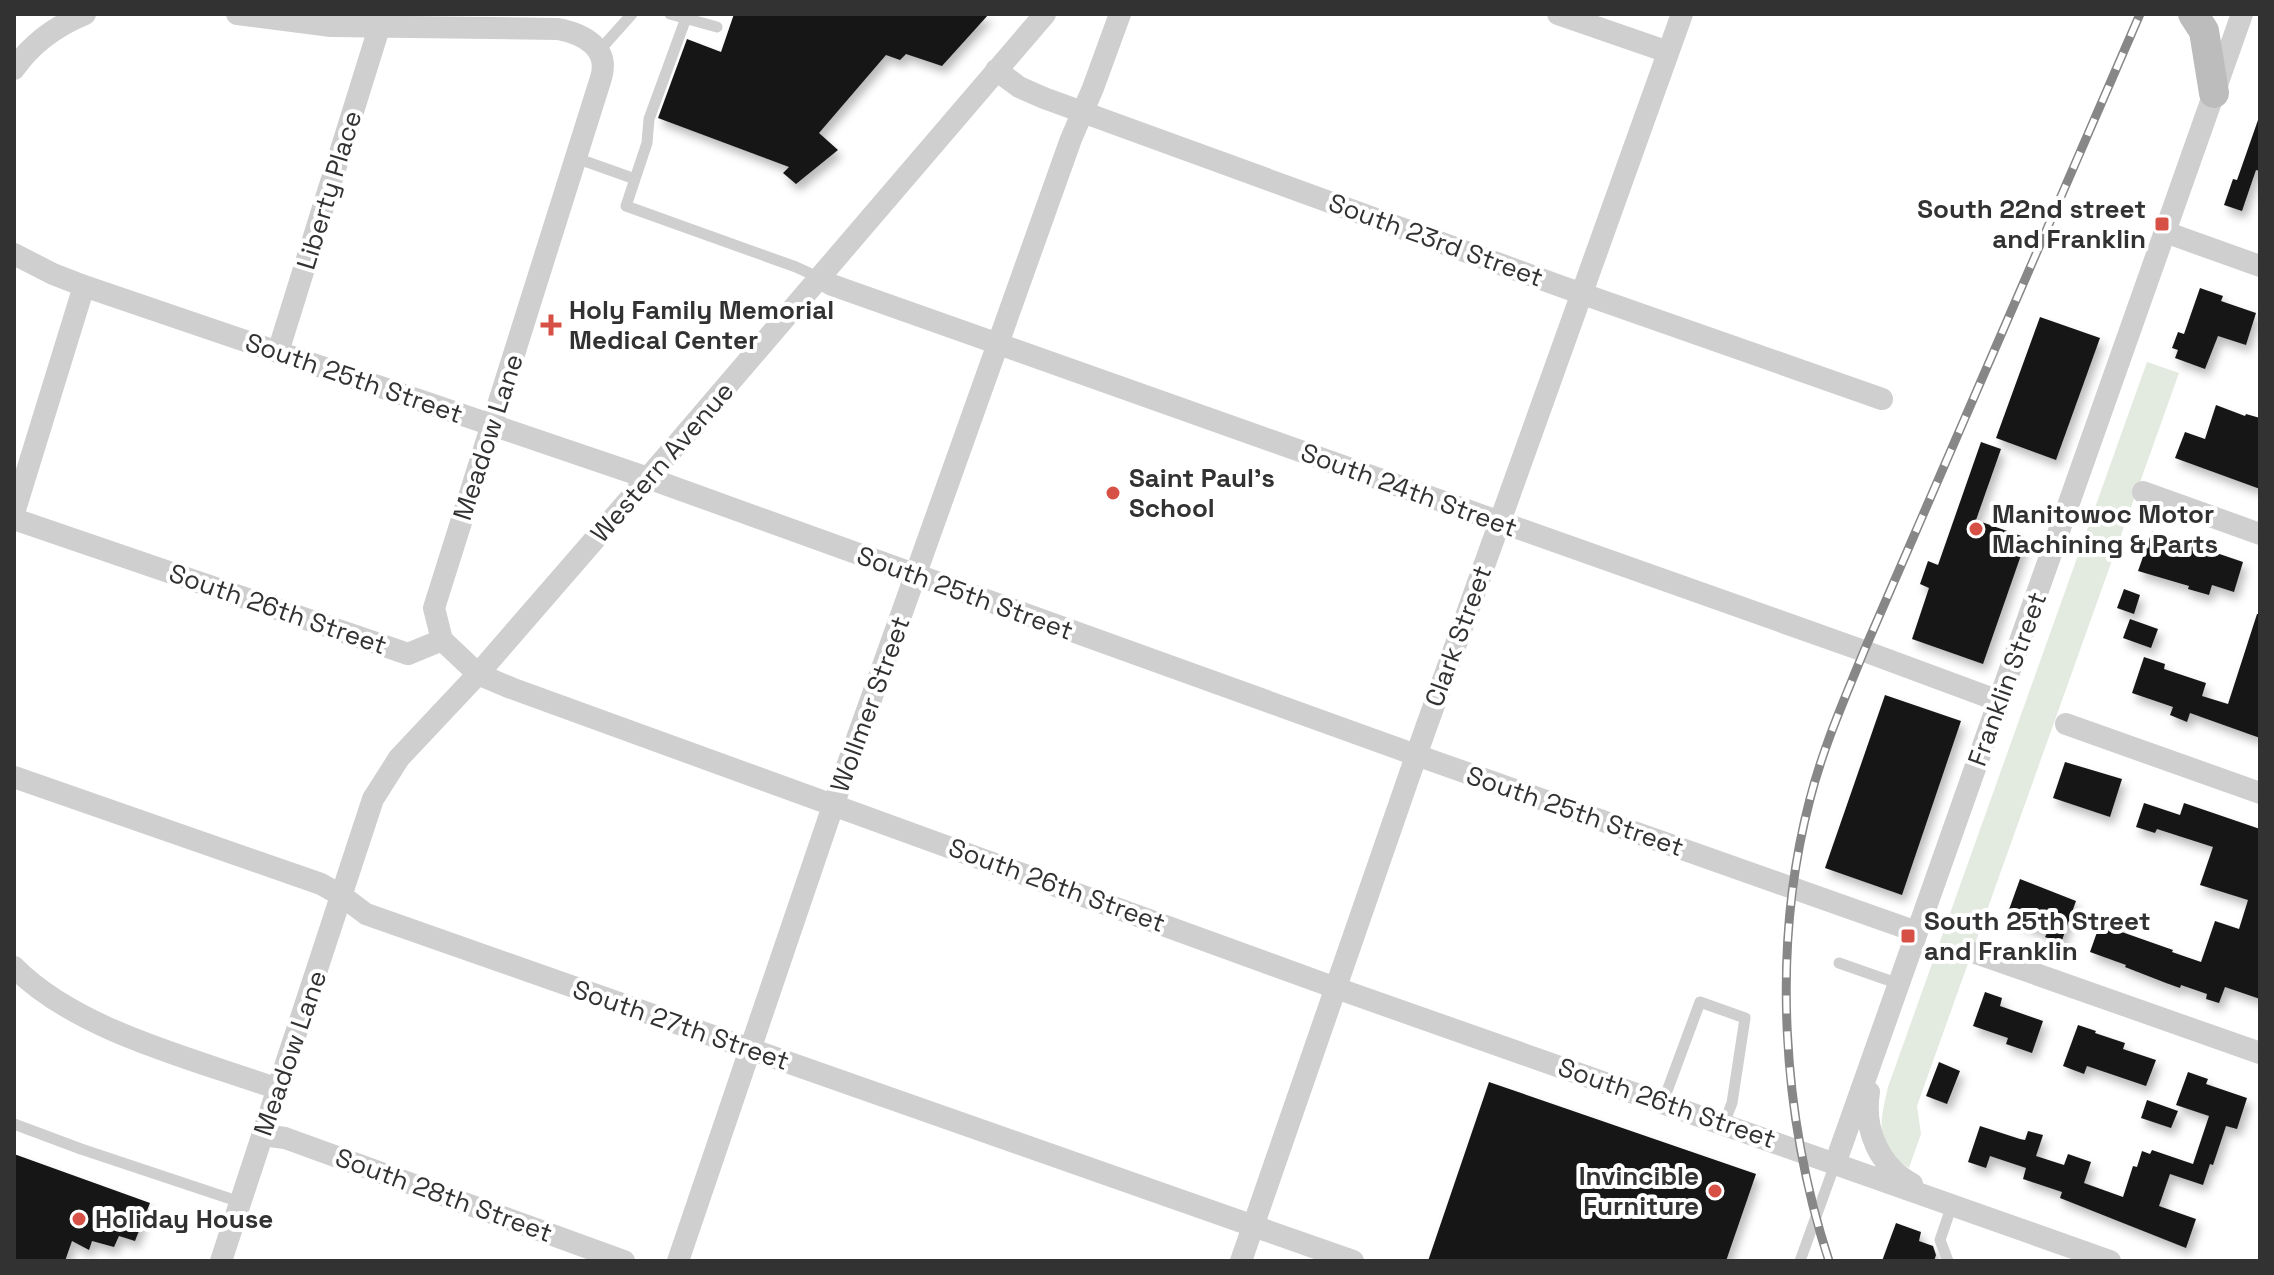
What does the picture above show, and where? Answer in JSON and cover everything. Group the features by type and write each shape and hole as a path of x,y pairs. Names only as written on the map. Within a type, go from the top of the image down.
{"main road":[{"path":"2193,14 2204,31 2214,93"}],"street":[{"path":"14,69 45,35 85,14"},
{"path":"237,14 331,26 558,29 587,39 598,52"},
{"name":"Western Avenue","path":"373,799 399,758 478,674 1045,14"},
{"name":"Wollmer Street","path":"678,1261 834,803 1071,139 1120,14"},
{"path":"1558,14 1668,52"},
{"name":"Clark Street","path":"1241,1261 1416,755 1682,14"},
{"name":"Franklin Street","path":"1835,1164 2242,14"},
{"name":"Liberty Place","path":"278,352 379,28"},
{"name":"Meadow Lane","path":"442,640 434,608 604,69 598,52"},
{"name":"South 23rd Street","path":"996,70 1023,89 1882,399"},
{"path":"2165,232 2260,266"},
{"name":"South 25th Street","path":"14,254 84,286 648,478 1917,932"},
{"name":"South 24th Street","path":"820,278 832,285 1999,701"},
{"path":"14,516 84,286"},
{"path":"2143,492 2260,534"},
{"name":"South 26th Street","path":"14,516 408,654 442,640 478,674 511,688 1336,988 2110,1261"},
{"path":"2066,724 2260,793"},
{"name":"South 27th Street","path":"14,777 321,884 366,914 1353,1261"},
{"name":"Meadow Lane","path":"221,1261 373,799"},
{"path":"1976,953 2260,1053"},
{"path":"14,967 70,1009 100,1025 278,1089"},
{"path":"1875,1050 1867,1101 1871,1135 1876,1147 1882,1158 1903,1179 1952,1205"},
{"name":"South 28th Street","path":"262,1135 285,1138 624,1261"}],"lane":[{"path":"598,52 632,14"},
{"path":"670,14 717,27"},
{"path":"686,18 649,119 647,143 626,206 820,278"},
{"path":"576,158 635,179"},
{"path":"1839,963 1899,984"},
{"path":"1663,1102 1700,1002 1745,1018 1732,1103 1724,1123"},
{"path":"14,1124 240,1202"},
{"path":"1800,1261 1835,1164"},
{"path":"1948,1261 1940,1240 1952,1205"}],"shaded area":[{"path":"2147,362 2179,373 1917,1106 1921,1134 1909,1168 1897,1160 1884,1142 1882,1123 1888,1087"}],"building":[{"path":"734,14 989,14 942,66 906,54 900,60 886,55 819,133 838,150 796,184 783,173 789,167 658,118 687,39 721,52"},
{"path":"2258,120 2260,171 2256,170 2242,211 2224,205 2233,179 2237,180"},
{"path":"2200,288 2223,296 2221,301 2256,313 2246,345 2218,336 2205,369 2175,358 2178,350 2172,348 2178,332 2184,334"},
{"path":"2040,317 2100,338 2056,460 1996,438"},
{"path":"2216,405 2260,418 2260,489 2175,458 2185,432 2205,439"},
{"name":"Manitowoc Motor Machining & Parts","path":"1981,442 2001,449 1976,520 2027,538 1983,664 1912,639 1929,588 1920,584 1928,561 1938,565"},
{"path":"2152,531 2243,562 2234,592 2212,585 2209,595 2138,571"},
{"path":"2124,589 2140,595 2134,614 2117,608"},
{"path":"2257,614 2260,614 2260,738 2190,713 2187,722 2170,715 2173,707 2132,693 2144,657 2165,664 2164,669 2206,683 2202,696 2228,704"},
{"path":"2130,619 2158,629 2151,648 2123,638"},
{"path":"1885,695 1961,721 1902,895 1825,868"},
{"path":"2065,762 2122,779 2110,817 2053,798"},
{"path":"2144,803 2180,815 2184,803 2260,829 2260,999 2225,987 2219,1003 2206,999 2207,994 2166,983 2090,952 2106,914 2123,920 2119,931 2201,962 2215,921 2239,929 2248,900 2200,885 2213,847 2157,829 2155,833 2136,827"},
{"path":"2020,879 2076,901 2061,943 2045,937 2047,933 2006,918"},
{"path":"1985,992 2002,998 2000,1006 2043,1021 2032,1053 2006,1044 2008,1038 1973,1026"},
{"path":"2078,1025 2125,1043 2123,1049 2156,1060 2146,1086 2087,1066 2084,1074 2063,1066"},
{"path":"1939,1062 1960,1071 1947,1104 1926,1096"},
{"path":"2188,1072 2208,1079 2206,1084 2247,1098 2237,1129 2226,1126 2203,1185 2170,1174 2159,1206 2196,1219 2186,1248 2060,1198 2062,1192 2023,1179 2026,1168 1990,1156 1986,1168 1968,1162 1980,1126 2025,1140 2028,1131 2043,1135 2036,1156 2064,1165 2068,1154 2091,1162 2084,1183 2123,1197 2133,1166 2137,1167 2142,1151 2150,1154 2152,1150 2193,1164 2209,1116 2176,1105"},
{"path":"1489,1082 1756,1174 1726,1261 1428,1261"},
{"path":"2147,1100 2178,1111 2171,1128 2141,1118"},
{"name":"Holiday House","path":"14,1154 150,1203 135,1241 119,1236 114,1247 92,1241 89,1250 72,1241 65,1261 14,1261"},
{"path":"1896,1223 1921,1232 1919,1241 1933,1246 1934,1261 1882,1261"}],"railway":[{"path":"1829,1261 1801,1149 1787,1032 1786,972 1790,913 1810,799 1864,651 2140,14"}],"place":[{"name":"South 22nd street and Franklin","path":"2162,224"},
{"name":"Holy Family Memorial Medical Center","path":"551,325"},
{"name":"Saint Paul's School","path":"1113,493"},
{"name":"Manitowoc Motor Machining & Parts","path":"1976,529"},
{"name":"South 25th Street and Franklin","path":"1908,936"},
{"name":"Invincible Furniture","path":"1715,1191"},
{"name":"Holiday House","path":"79,1219"}]}
